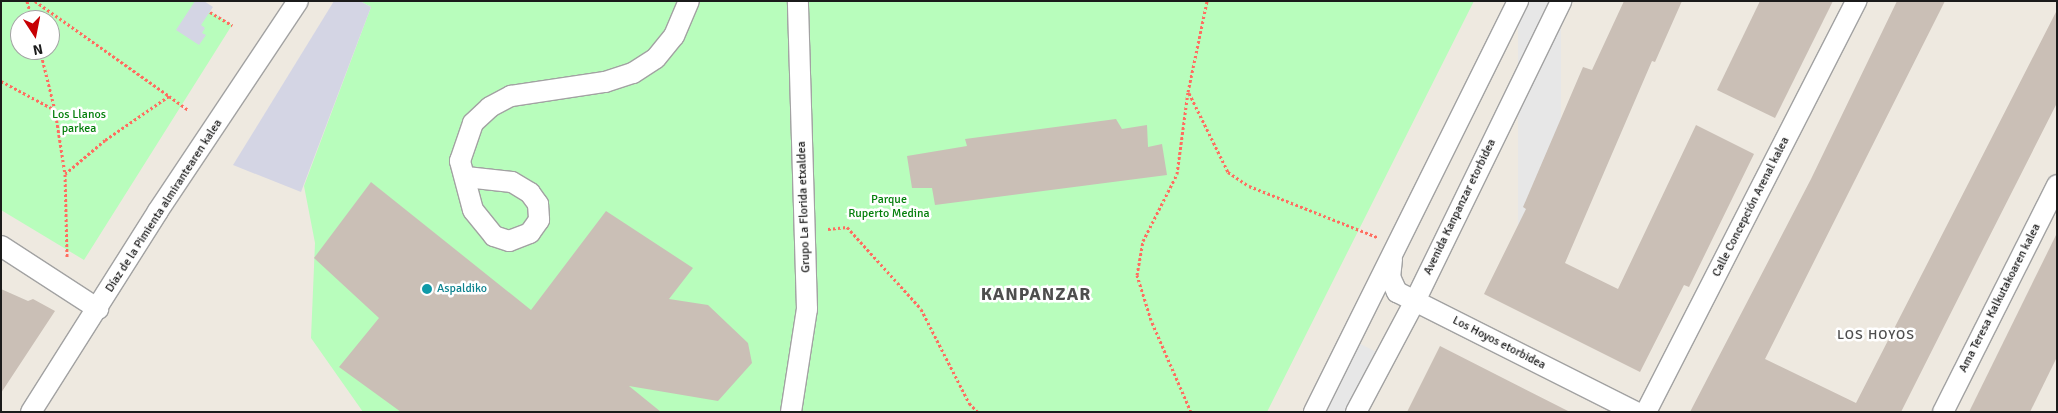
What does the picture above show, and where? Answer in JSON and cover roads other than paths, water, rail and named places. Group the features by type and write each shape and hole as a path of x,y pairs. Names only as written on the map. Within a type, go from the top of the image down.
{"street":[{"name":"Díaz de la Pimienta almirantearen kalea","path":"31,412 164,203 298,1"},
{"path":"466,177 460,161 462,151 473,123 490,107 511,96 605,82 633,73 656,58 674,36 689,1"},
{"name":"Grupo La Florida etxaldea","path":"791,412 807,309 798,1"},
{"path":"1314,412 1518,1"},
{"name":"Avenida Kanpanzar etorbidea","path":"1356,412 1414,303 1561,1"},
{"name":"Calle Concepción Arenal kalea","path":"1646,412 1856,1"},
{"name":"Ama Teresa Kalkutakoaren kalea","path":"1943,412 2057,185"},
{"path":"1,246 98,309"},
{"name":"Los Hoyos etorbidea","path":"1393,255 1390,276 1397,292 1414,303 1636,412"}],"place":[{"name":"Aspaldiko","path":"427,289"}],"district":[{"name":"KANPANZAR","path":"1036,294"},
{"name":"LOS HOYOS","path":"1876,335"}],"park label":[{"name":"Los Llanos parkea","path":"79,122"},
{"name":"Parque Ruperto Medina","path":"889,207"}]}
